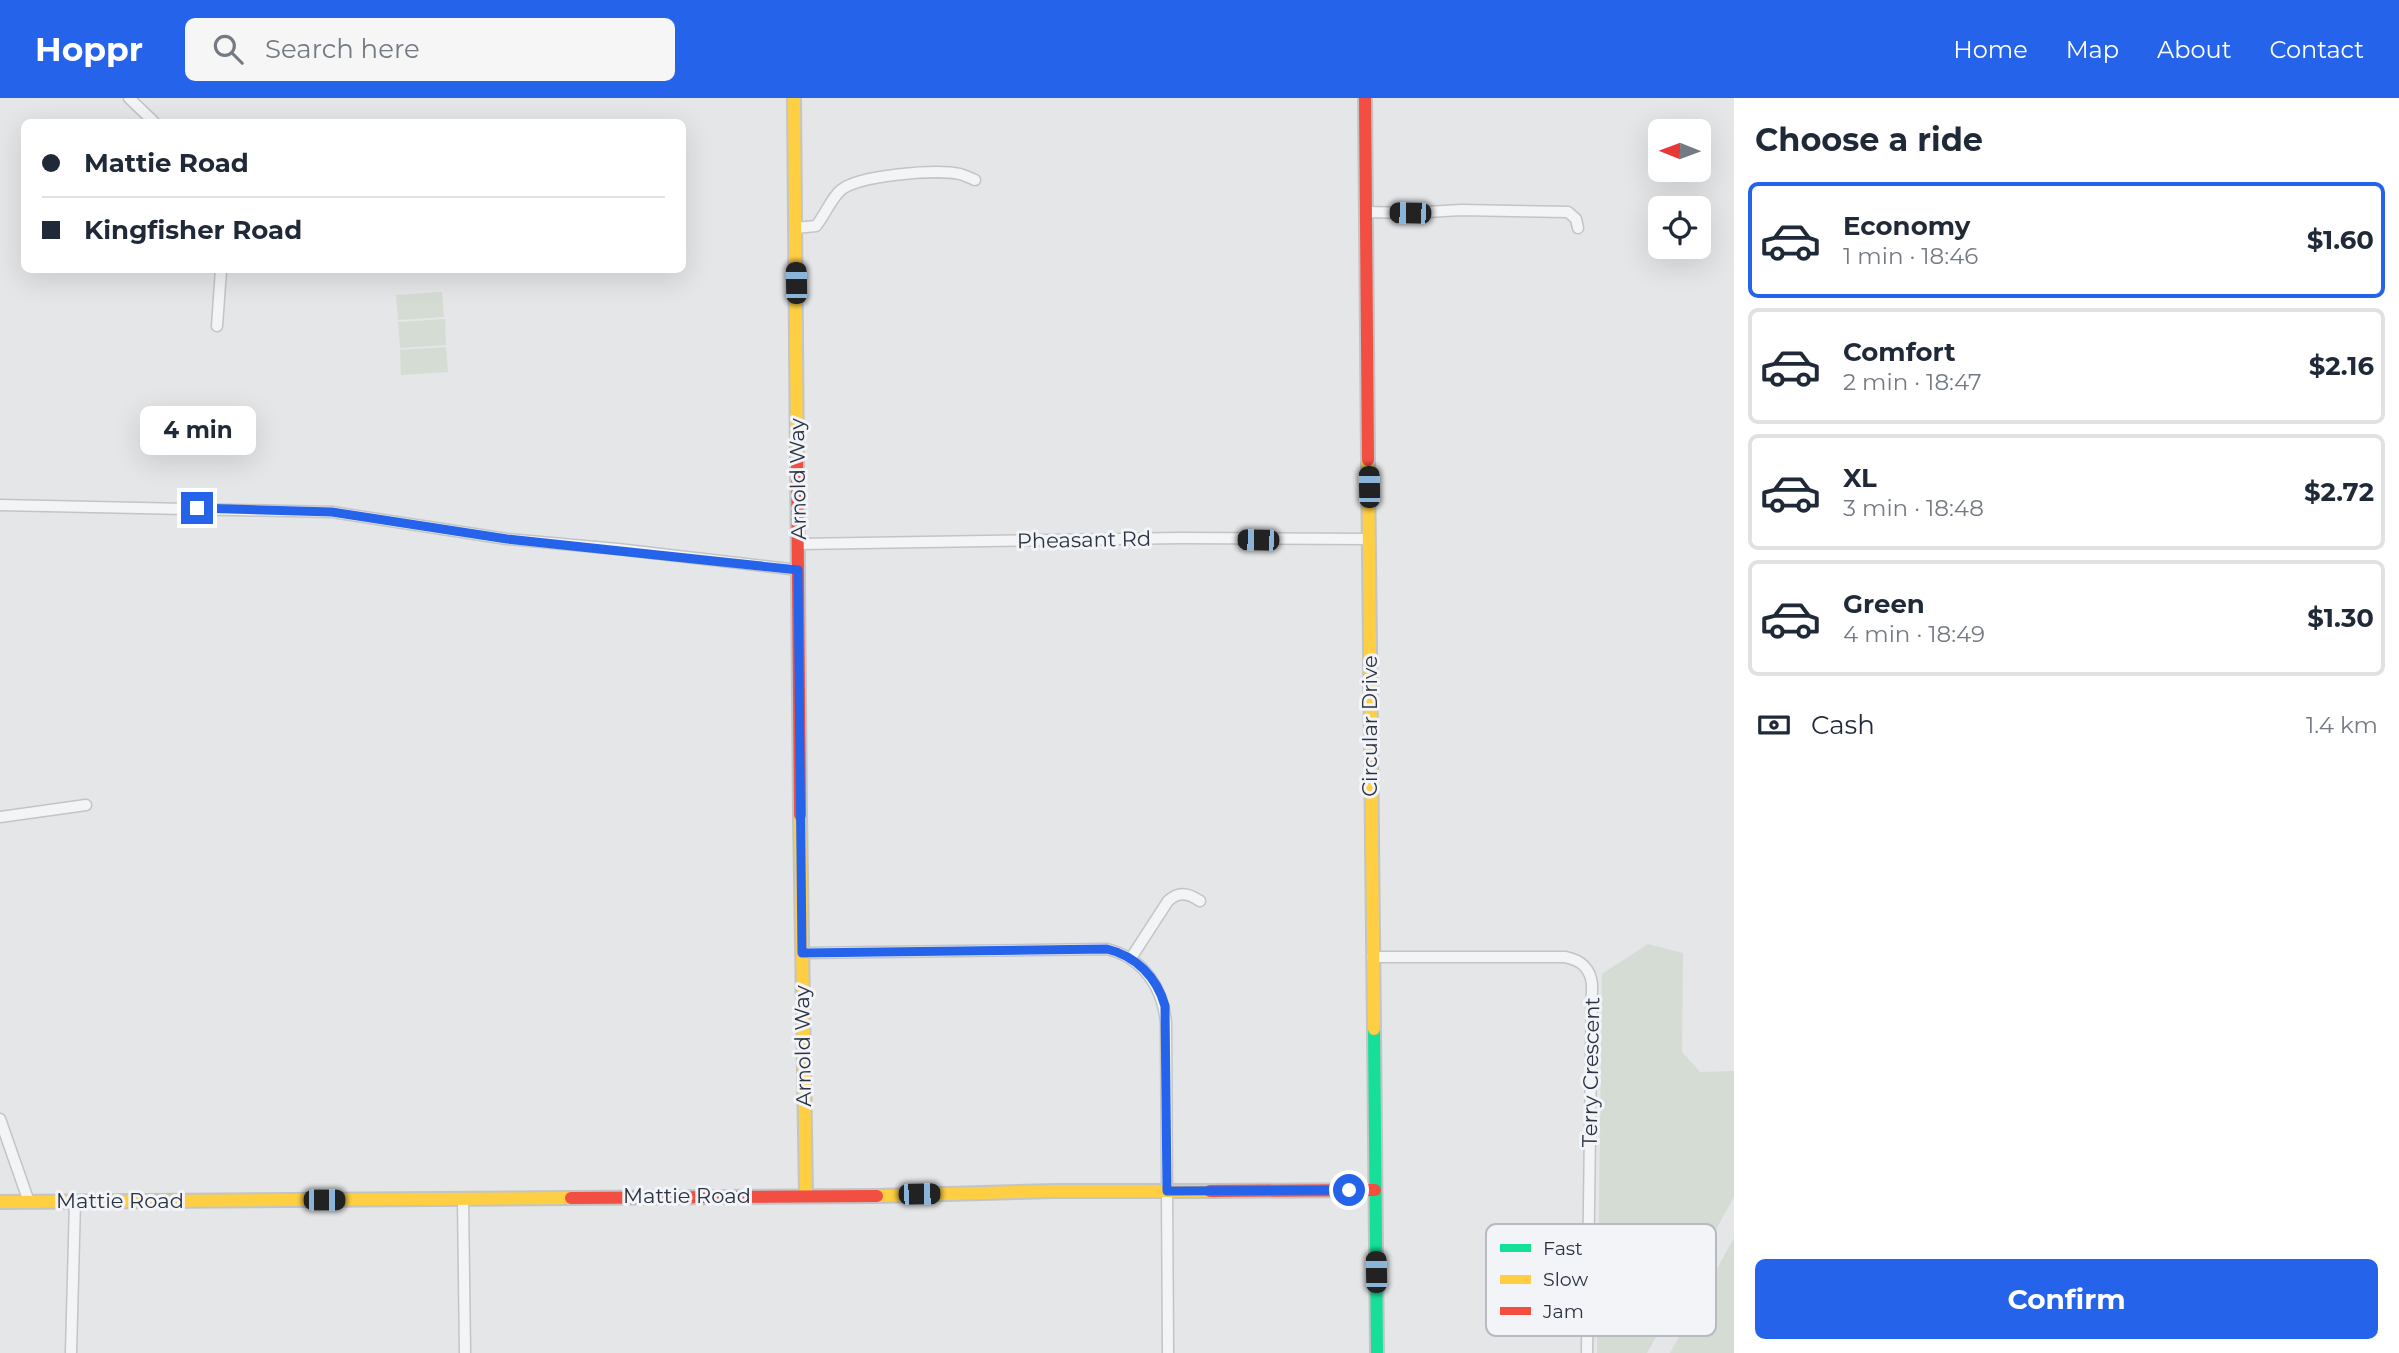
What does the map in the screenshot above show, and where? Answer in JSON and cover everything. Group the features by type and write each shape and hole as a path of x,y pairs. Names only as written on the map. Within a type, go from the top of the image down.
{"street":[{"path":"129,98 151,119"},
{"name":"Arnold Way","path":"794,98 806,1195"},
{"name":"Circular Drive","path":"1365,98 1377,1353"},
{"path":"795,228 816,226 838,192 848,184 874,177 960,174 975,180"},
{"path":"1366,212 1569,212 1576,219 1578,228"},
{"path":"217,326 221,273"},
{"path":"0,505 332,512 507,539 798,570"},
{"name":"Pheasant Rd","path":"799,544 1181,538 1369,539"},
{"path":"0,817 86,805"},
{"path":"1131,958 1168,901 1176,894 1193,896 1200,901"},
{"path":"802,953 1107,949 1131,958 1147,972 1165,1006 1168,1353"},
{"name":"Terry Crescent","path":"1372,957 1565,957 1578,961 1589,971 1592,984 1589,1224"},
{"path":"0,1119 29,1202"},
{"name":"Mattie Road","path":"0,1202 1375,1190"},
{"path":"463,1199 465,1353"},
{"path":"71,1353 75,1201"}],"shaded area":[{"path":"442,292 444,317 398,320 396,295"},
{"path":"445,319 446,345 400,348 398,322"},
{"path":"446,347 448,372 401,375 400,350"},
{"path":"1648,944 1683,953 1682,1052 1700,1072 1734,1071 1734,1197 1716,1229 1716,1224 1599,1224 1602,974"},
{"path":"1734,1238 1734,1353 1670,1353 1679,1336 1716,1336 1716,1270"},
{"path":"1597,1336 1656,1336 1647,1353 1597,1353"}],"traffic: fast":[{"path":"1374,1029 1377,1353"}],"traffic: slow":[{"path":"794,98 797,461"},
{"path":"1368,460 1374,1029"},
{"path":"800,815 806,1195"},
{"path":"877,1196 1055,1191 1210,1191"},
{"path":"0,1202 571,1198"}],"traffic: jam":[{"path":"1365,98 1368,460"},
{"path":"797,461 800,815"},
{"path":"1210,1191 1375,1190"},
{"path":"571,1198 877,1196"}],"route":[{"path":"197,508 332,512 507,539 798,570 802,953 1107,949 1122,953 1147,972 1160,992 1165,1006 1167,1191 1349,1190"}]}
